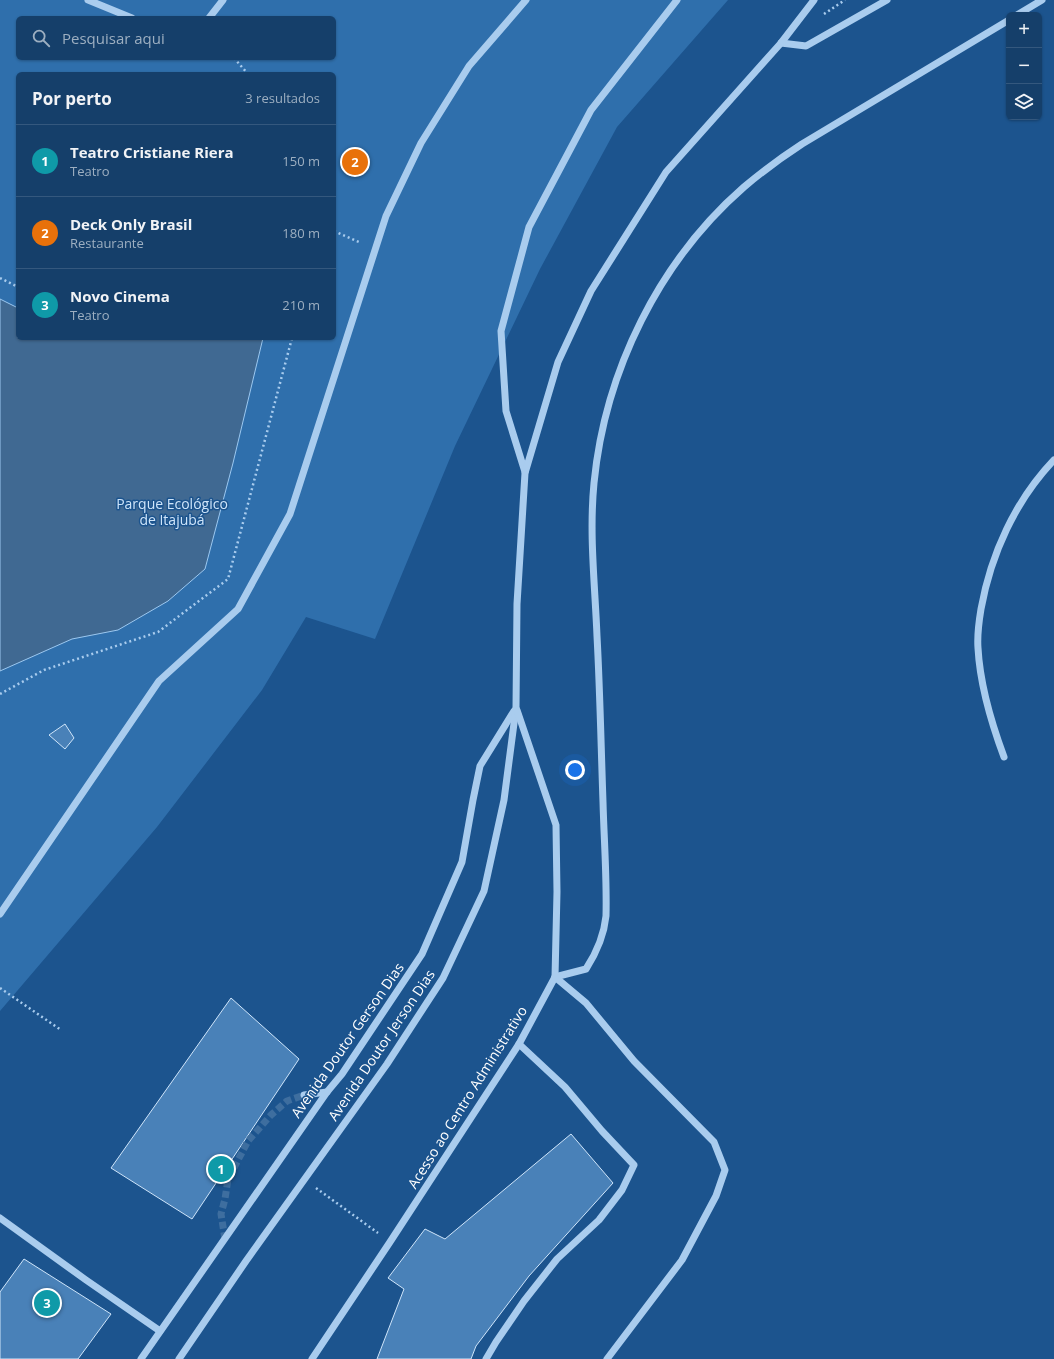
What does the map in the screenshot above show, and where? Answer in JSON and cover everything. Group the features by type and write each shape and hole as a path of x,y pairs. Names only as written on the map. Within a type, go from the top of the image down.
{"street":[{"path":"88,0 127,16"},
{"path":"211,16 223,0"},
{"path":"0,914 159,682 238,609 290,514 386,216 421,143 469,66 526,0"},
{"path":"525,473 506,411 501,331 529,227 591,110 677,0"},
{"path":"516,708 518,604 525,473 558,362 591,291 666,172 781,43 814,0"},
{"path":"781,43 806,46 887,0"},
{"path":"1022,12 1042,0"},
{"path":"555,977 586,970 601,942 605,923 606,880 592,524 594,484 599,444 608,405 620,366 635,333 652,300 693,240 744,187 802,144 1006,22"},
{"path":"1004,757 985,698 980,672 978,647 979,620 991,568 1000,544 1028,491 1054,460"},
{"name":"Acesso ao Centro Administrativo","path":"312,1359 520,1044 555,977 557,892 556,825 516,708"},
{"name":"Avenida Doutor Gerson Dias","path":"141,1359 327,1092 342,1074 422,954 462,862 480,766 516,708"},
{"name":"Avenida Doutor Jerson Dias","path":"179,1359 387,1064 443,978 484,891 504,800 516,708"},
{"path":"555,977 586,1002 634,1061 714,1142 725,1170 716,1196 682,1260 608,1359"},
{"path":"486,1359 524,1301 557,1259 599,1220 622,1190 634,1165 602,1131 565,1087 520,1044"},
{"path":"304,1095 327,1092"},
{"path":"0,1218 160,1331"}],"path":[{"path":"236,60 246,72"},
{"path":"336,231 376,250"},
{"path":"0,278 16,286"},
{"path":"0,694 44,670 158,632 228,580 291,340"},
{"path":"0,988 61,1030"},
{"path":"304,1180 390,1242"}],"green space":[{"name":"Parque Ecológico de Itajubá","path":"0,0 728,0 617,127 540,269 455,446 375,639 306,617 262,690 157,827 0,1011"}],"shaded area":[{"path":"0,299 16,307 16,340 263,340 233,463 205,569 168,601 118,630 72,639 0,671"}],"building":[{"path":"65,724 74,738 65,749 49,735"},
{"path":"231,998 299,1059 192,1219 111,1168"},
{"path":"571,1134 613,1183 529,1276 476,1346 471,1359 377,1359 404,1289 388,1278 425,1229 445,1239"},
{"path":"24,1259 111,1314 78,1359 0,1359 0,1292"}],"tunnel":[{"path":"225,1239 221,1214 228,1179 248,1141 271,1115 287,1101 304,1095"}],"place":[{"name":"Deck Only Brasil","path":"355,162"},
{"name":"Teatro Cristiane Riera","path":"221,1169"},
{"name":"Novo Cinema","path":"47,1303"}]}
